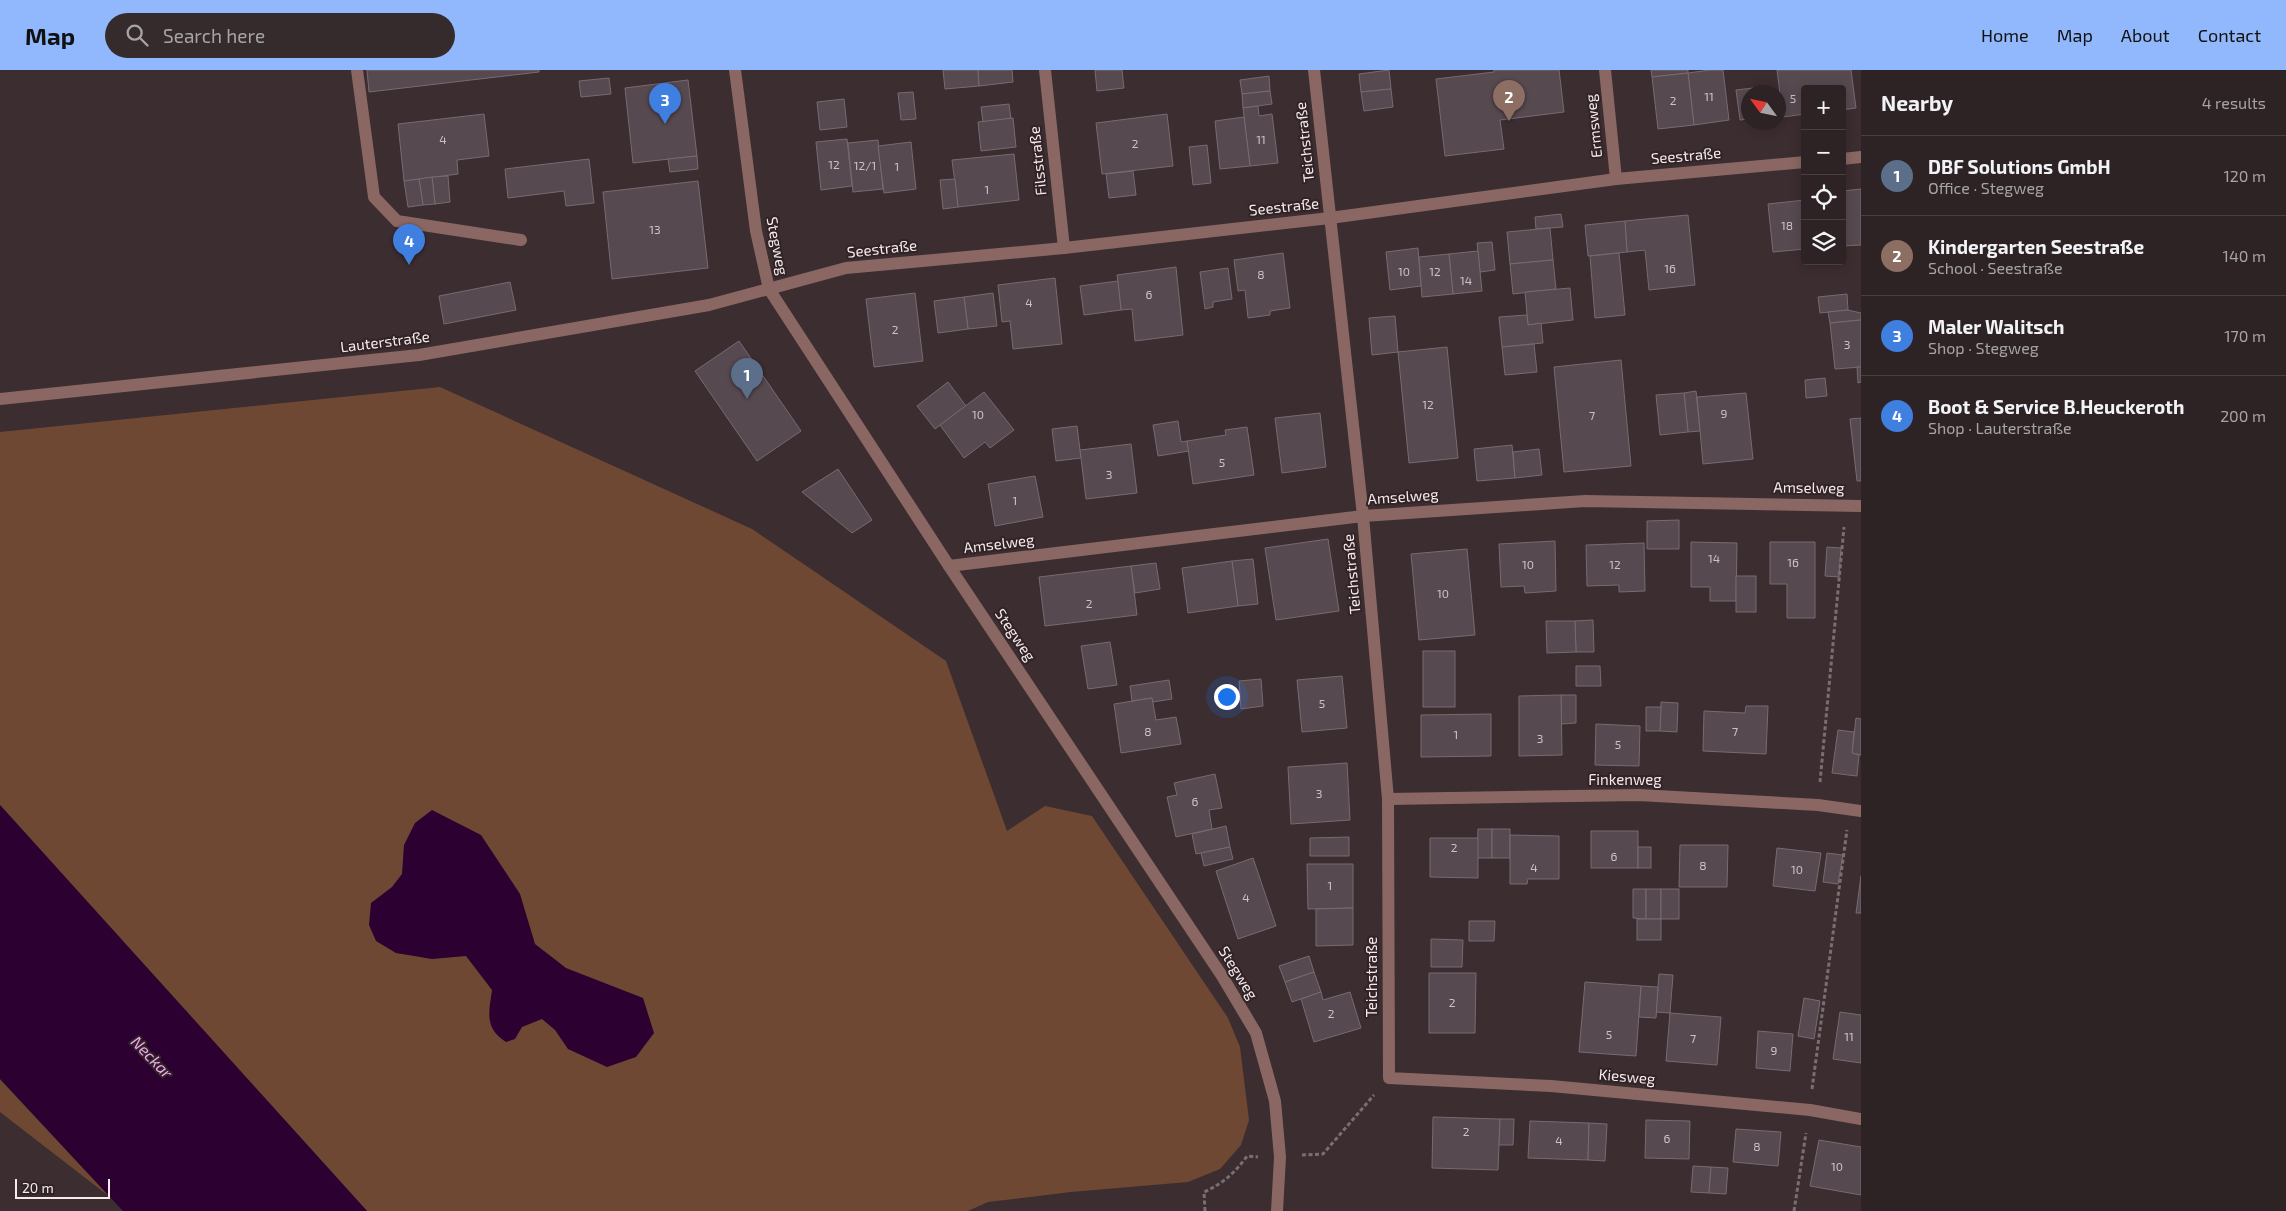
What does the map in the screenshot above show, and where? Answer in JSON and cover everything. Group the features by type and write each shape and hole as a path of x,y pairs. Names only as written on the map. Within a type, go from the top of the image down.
{"street":[{"path":"357,70 374,198 397,221 521,240"},
{"name":"Stegweg","path":"735,70 756,231 769,290 949,566 1211,959 1256,1033 1275,1101 1280,1157 1277,1211"},
{"name":"Filsstraße","path":"1045,70 1064,248"},
{"name":"Teichstraße","path":"1314,70 1363,516 1388,800 1389,1078"},
{"name":"Ermsweg","path":"1605,70 1616,179"},
{"path":"1846,158 1861,157"},
{"name":"Seestraße","path":"769,290 846,268 1064,248 1330,218 1616,179 1801,162"},
{"name":"Lauterstraße","path":"0,400 419,355 710,305 769,290"},
{"name":"Amselweg","path":"949,566 1363,516 1584,501 1861,506"},
{"name":"Finkenweg","path":"1388,800 1639,795 1818,805 1856,811"},
{"name":"Kiesweg","path":"1389,1078 1551,1086 1810,1110 1861,1118"}],"path":[{"path":"1818,805 1846,505"},
{"path":"1794,1211 1856,811"},
{"path":"1205,1211 1204,1192 1221,1184 1240,1167 1247,1156 1280,1157 1324,1154 1389,1078"}],"shaded area":[{"path":"440,387 752,529 946,661 1007,831 1045,806 1092,816 1228,1018 1240,1047 1249,1120 1241,1145 1220,1169 1188,1182 1071,1192 988,1202 968,1211 367,1211 0,805 0,432"},
{"path":"0,1079 110,1197 0,1112"}],"water":[{"name":"Neckar","path":"0,805 367,1211 123,1211 0,1079"},
{"path":"432,810 481,835 520,894 535,944 566,968 643,998 654,1033 636,1057 607,1067 568,1049 555,1030 542,1019 522,1027 515,1039 506,1042 499,1037 491,1025 489,1012 492,990 466,956 432,959 396,953 376,941 369,925 371,903 392,887 402,874 404,845 415,823"}],"building":[{"path":"367,70 539,70 539,72 369,92"},
{"path":"943,70 978,70 979,86 945,89"},
{"path":"978,70 1012,70 1013,82 979,86"},
{"path":"1095,70 1122,70 1124,88 1097,91"},
{"path":"1389,70 1391,89 1361,92 1359,74"},
{"path":"1494,70 1559,70 1564,112 1500,120 1504,149 1445,156 1436,79 1494,72"},
{"path":"1651,70 1688,70 1688,73 1652,77"},
{"path":"1723,70 1729,120 1694,125 1688,73"},
{"path":"1777,70 1851,70 1856,108 1846,109 1846,85 1801,85 1801,115 1786,117 1786,85 1779,85"},
{"path":"1688,73 1694,125 1658,129 1652,77"},
{"path":"1269,76 1270,91 1242,94 1240,80"},
{"path":"609,78 611,94 581,97 579,81"},
{"path":"688,80 697,156 633,163 625,88"},
{"path":"1391,89 1393,107 1364,111 1361,92"},
{"path":"1741,89 1741,120 1740,120 1736,90"},
{"path":"1270,91 1272,104 1243,108 1242,94"},
{"path":"913,92 916,119 901,120 898,93"},
{"path":"844,99 847,127 820,130 817,102"},
{"path":"1009,104 1011,119 983,122 981,107"},
{"path":"1258,106 1259,116 1272,114 1278,163 1250,166 1243,108"},
{"path":"484,114 489,156 457,160 458,174 404,181 398,124"},
{"path":"1167,114 1173,166 1102,174 1096,123"},
{"path":"1244,117 1250,166 1220,169 1215,121"},
{"path":"1013,118 1016,147 981,151 978,122"},
{"path":"847,139 852,186 821,190 816,142"},
{"path":"878,140 883,189 853,192 848,143"},
{"path":"911,142 916,189 884,193 878,146"},
{"path":"1207,145 1211,183 1193,185 1189,147"},
{"path":"1014,154 1019,200 958,207 952,160"},
{"path":"697,156 698,169 670,172 668,159"},
{"path":"589,159 594,203 566,206 564,191 508,198 505,169"},
{"path":"1133,171 1136,195 1109,198 1106,174"},
{"path":"448,176 450,202 435,204 432,177"},
{"path":"432,177 435,204 423,205 419,179"},
{"path":"419,179 423,205 408,207 404,181"},
{"path":"955,179 958,207 943,209 940,180"},
{"path":"698,181 708,268 612,279 603,192"},
{"path":"1861,189 1861,245 1846,246 1846,191"},
{"path":"1801,200 1801,249 1773,252 1768,204"},
{"path":"1561,214 1563,227 1536,229 1535,217"},
{"path":"1688,215 1695,285 1649,290 1645,250 1627,252 1625,221"},
{"path":"1625,221 1627,252 1588,256 1585,225"},
{"path":"1550,228 1553,260 1510,264 1507,232"},
{"path":"1492,242 1495,270 1480,272 1477,243"},
{"path":"1418,248 1421,286 1390,290 1386,252"},
{"path":"1478,251 1482,291 1453,294 1449,254"},
{"path":"1283,253 1290,308 1270,311 1270,315 1248,318 1245,290 1238,291 1234,260"},
{"path":"1619,253 1625,315 1595,318 1590,256"},
{"path":"1449,254 1453,294 1422,297 1419,257"},
{"path":"1553,260 1556,289 1513,294 1510,264"},
{"path":"1176,267 1183,335 1135,341 1132,309 1121,310 1117,275"},
{"path":"1228,268 1232,299 1213,302 1213,307 1205,309 1200,272"},
{"path":"1055,278 1062,344 1013,349 1010,321 1002,322 998,285"},
{"path":"1118,281 1121,310 1084,315 1080,286"},
{"path":"510,282 516,310 444,324 439,296"},
{"path":"1570,288 1573,320 1528,325 1525,292"},
{"path":"915,293 923,361 874,367 866,299"},
{"path":"993,293 997,326 968,329 964,297"},
{"path":"1847,294 1848,310 1820,313 1818,297"},
{"path":"964,297 968,329 938,333 934,301"},
{"path":"1848,310 1861,313 1861,320 1830,323 1828,312"},
{"path":"1527,315 1528,325 1541,323 1543,343 1502,347 1499,317"},
{"path":"1395,316 1398,352 1372,355 1369,318"},
{"path":"1861,320 1861,367 1835,369 1830,323"},
{"path":"739,341 801,431 757,461 695,371"},
{"path":"1534,344 1537,372 1505,375 1502,347"},
{"path":"1447,347 1458,458 1409,463 1398,352"},
{"path":"1621,360 1631,466 1564,472 1554,367"},
{"path":"1857,367 1861,367 1861,382 1858,383"},
{"path":"1825,378 1827,396 1806,398 1805,380"},
{"path":"948,382 966,406 935,429 917,406"},
{"path":"1696,391 1700,431 1688,432 1684,393"},
{"path":"984,392 1014,430 990,448 985,442 964,458 940,425"},
{"path":"1684,393 1688,432 1660,435 1656,395"},
{"path":"1746,393 1753,459 1703,464 1697,397"},
{"path":"1320,413 1326,467 1282,473 1275,418"},
{"path":"1861,418 1861,481 1857,481 1850,419"},
{"path":"1178,421 1181,442 1187,441 1189,451 1158,456 1153,425"},
{"path":"1077,426 1081,458 1056,461 1052,429"},
{"path":"1247,427 1254,475 1193,484 1187,441 1226,435 1225,430"},
{"path":"1131,444 1137,493 1086,499 1080,450"},
{"path":"1512,445 1515,478 1477,481 1474,449"},
{"path":"1539,449 1542,475 1515,478 1513,452"},
{"path":"838,469 872,520 852,533 802,492"},
{"path":"1035,476 1043,517 995,526 988,484"},
{"path":"1679,520 1679,549 1647,549 1647,521"},
{"path":"1328,539 1339,611 1276,620 1265,548"},
{"path":"1555,541 1556,591 1525,593 1524,586 1501,587 1499,544"},
{"path":"1691,542 1737,543 1736,601 1710,601 1710,587 1691,587"},
{"path":"1770,542 1815,542 1815,618 1787,618 1787,584 1770,584"},
{"path":"1644,543 1645,591 1619,592 1619,585 1587,586 1586,545"},
{"path":"1827,547 1841,548 1839,577 1825,576"},
{"path":"1467,549 1475,635 1419,640 1411,554"},
{"path":"1253,559 1258,604 1238,606 1232,561"},
{"path":"1232,561 1238,606 1188,613 1182,568"},
{"path":"1156,563 1160,589 1135,593 1131,566"},
{"path":"1131,566 1137,615 1045,626 1039,577"},
{"path":"1736,576 1756,576 1756,612 1736,612"},
{"path":"1593,620 1594,652 1576,652 1575,621"},
{"path":"1546,621 1575,621 1576,652 1547,653"},
{"path":"1110,642 1117,685 1088,689 1081,646"},
{"path":"1423,651 1455,651 1455,707 1423,707"},
{"path":"1576,666 1600,666 1601,686 1576,686"},
{"path":"1342,676 1347,728 1302,732 1297,680"},
{"path":"1261,679 1263,706 1241,709 1239,681"},
{"path":"1169,680 1172,699 1153,702 1152,698 1132,701 1130,686"},
{"path":"1561,695 1576,695 1576,723 1561,724"},
{"path":"1561,695 1562,755 1519,756 1519,696"},
{"path":"1152,698 1156,720 1176,717 1181,744 1121,753 1114,704"},
{"path":"1661,702 1678,703 1677,732 1660,731"},
{"path":"1746,706 1768,706 1766,754 1703,751 1704,711 1745,713"},
{"path":"1646,707 1661,707 1660,731 1646,731"},
{"path":"1491,714 1491,756 1421,757 1421,715"},
{"path":"1856,718 1861,719 1861,755 1852,753"},
{"path":"1596,724 1640,726 1639,766 1595,765"},
{"path":"1838,730 1854,732 1852,753 1859,755 1857,776 1832,773"},
{"path":"1347,763 1350,820 1291,824 1288,767"},
{"path":"1215,774 1222,808 1209,810 1212,829 1176,837 1167,797 1177,795 1174,783"},
{"path":"1226,826 1230,847 1196,854 1192,834"},
{"path":"1478,829 1492,829 1492,858 1477,858"},
{"path":"1492,829 1510,829 1510,858 1492,858"},
{"path":"1591,831 1638,831 1638,868 1591,868"},
{"path":"1510,835 1559,836 1559,879 1528,879 1527,884 1510,884"},
{"path":"1349,837 1349,856 1310,856 1310,838"},
{"path":"1430,838 1478,838 1478,878 1430,877"},
{"path":"1680,845 1728,845 1727,887 1679,887"},
{"path":"1230,847 1233,859 1204,866 1201,853"},
{"path":"1638,847 1651,847 1651,868 1638,868"},
{"path":"1777,848 1821,853 1815,891 1773,886"},
{"path":"1827,853 1843,855 1838,884 1823,882"},
{"path":"1253,858 1276,926 1238,939 1216,871"},
{"path":"1307,864 1353,864 1353,908 1308,909"},
{"path":"1861,876 1861,913 1856,913"},
{"path":"1633,889 1646,889 1646,919 1633,918"},
{"path":"1646,889 1661,889 1661,919 1646,919"},
{"path":"1661,889 1679,889 1679,919 1661,919"},
{"path":"1353,908 1353,945 1316,946 1316,909"},
{"path":"1637,919 1661,919 1661,940 1637,940"},
{"path":"1469,921 1495,921 1494,941 1469,941"},
{"path":"1431,939 1463,940 1462,967 1431,967"},
{"path":"1309,956 1314,972 1285,982 1279,966"},
{"path":"1314,972 1321,992 1292,1002 1285,982"},
{"path":"1429,973 1476,973 1475,1033 1429,1033"},
{"path":"1659,974 1673,975 1670,1013 1656,1012"},
{"path":"1585,982 1641,986 1636,1056 1579,1052"},
{"path":"1641,986 1658,987 1656,1018 1639,1017"},
{"path":"1321,992 1323,1000 1350,992 1361,1028 1314,1042 1301,999"},
{"path":"1804,998 1820,1001 1814,1039 1798,1036"},
{"path":"1840,1012 1861,1015 1861,1063 1833,1059"},
{"path":"1670,1013 1721,1017 1717,1065 1666,1061"},
{"path":"1758,1031 1793,1034 1790,1071 1756,1068"},
{"path":"1433,1117 1500,1119 1498,1170 1432,1168"},
{"path":"1500,1119 1514,1119 1513,1145 1499,1145"},
{"path":"1646,1120 1690,1121 1689,1159 1645,1158"},
{"path":"1530,1121 1589,1123 1588,1160 1528,1158"},
{"path":"1589,1123 1607,1124 1605,1161 1588,1160"},
{"path":"1736,1129 1781,1132 1778,1166 1733,1162"},
{"path":"1819,1140 1861,1147 1861,1195 1810,1186"},
{"path":"1693,1166 1711,1167 1709,1193 1691,1192"},
{"path":"1711,1167 1728,1168 1726,1194 1709,1193"}],"place":[{"name":"Kindergarten Seestraße","path":"1509,121"},
{"name":"Maler Walitsch","path":"665,124"},
{"name":"Boot & Service B.Heuckeroth","path":"409,265"},
{"name":"DBF Solutions GmbH","path":"747,399"}]}
